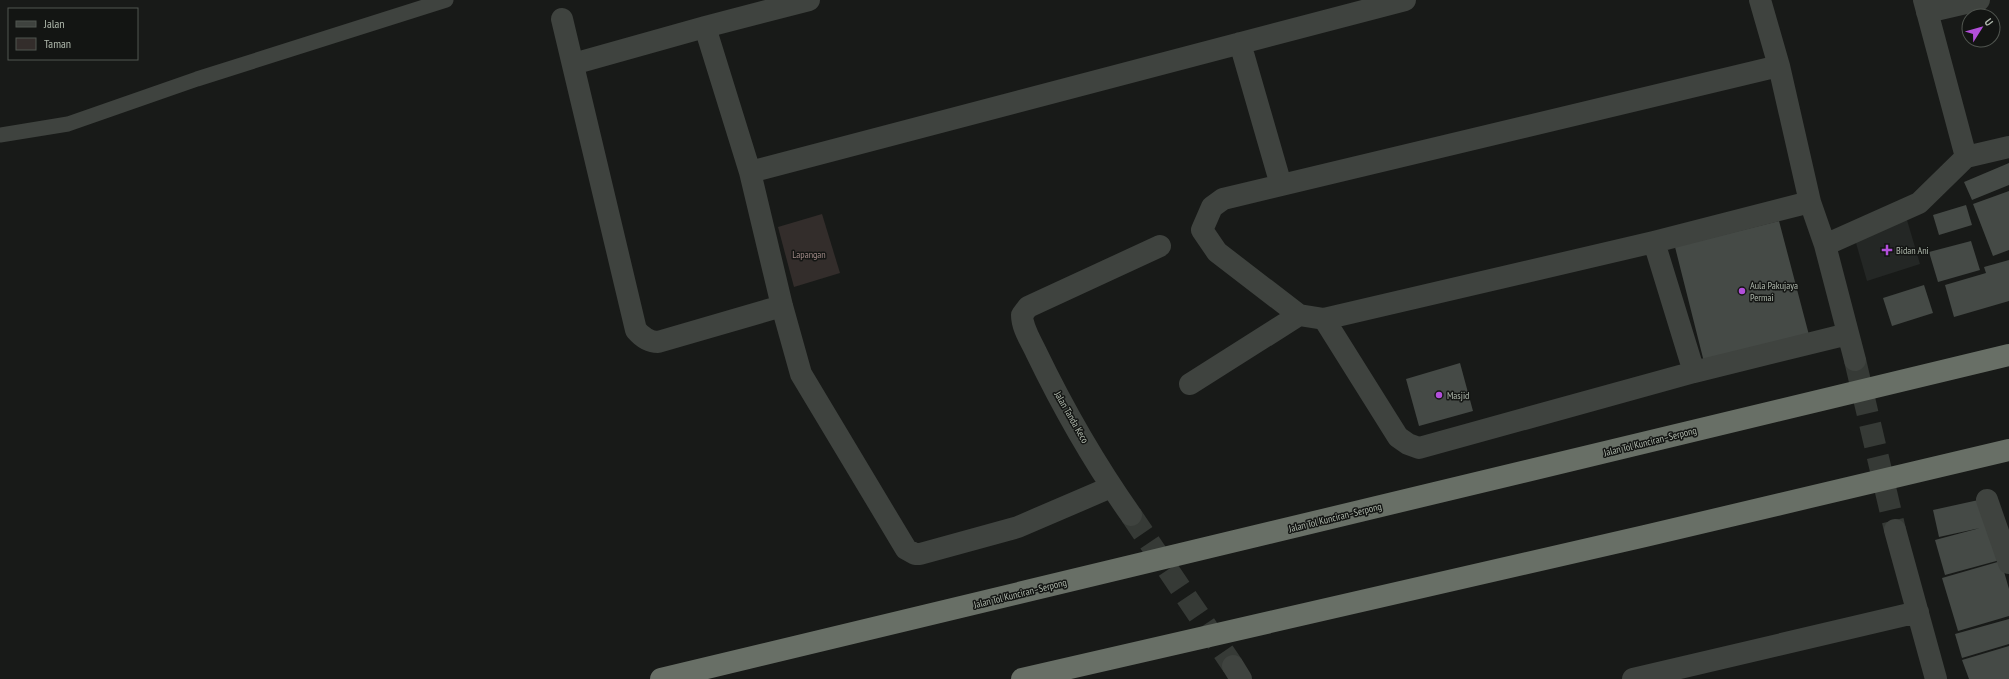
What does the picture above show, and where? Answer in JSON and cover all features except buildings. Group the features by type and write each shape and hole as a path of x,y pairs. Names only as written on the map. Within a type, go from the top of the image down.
{"highway":[{"name":"Jalan Tol Kunciran–Serpong","path":"661,679 2009,355"},
{"path":"1022,679 1645,536 2009,450"}],"street":[{"path":"573,64 809,0"},
{"path":"750,172 1405,0"},
{"path":"1760,0 1779,66 1810,202 1825,244 1855,360"},
{"path":"1966,157 1926,6 1979,0"},
{"path":"562,19 636,330 640,335 652,342 658,342 782,306"},
{"path":"705,27 750,172 782,306 801,374 906,549 915,554 920,554 1018,527 1111,487"},
{"path":"1240,43 1281,185"},
{"path":"1779,66 1223,199 1212,207 1202,230 1217,252 1299,315 1324,319 1654,242 1810,202"},
{"path":"1825,244 1919,203 1966,157 2009,147"},
{"path":"1654,242 1694,372"},
{"name":"Jalan Tanda Keco","path":"1131,515 1111,487 1047,374 1026,331 1022,315 1028,307 1160,246"},
{"path":"1190,384 1299,315"},
{"path":"1324,319 1398,437 1408,444 1419,448 1694,372 1848,334"},
{"path":"1987,500 2009,562"},
{"path":"1895,530 1936,679"},
{"path":"1633,679 1918,612"}],"lane":[{"path":"0,135 68,124 197,79 446,0"}],"shaded area":[{"name":"Bidan Ani","path":"1907,220 1920,264 1867,281 1854,236"}],"green space":[{"name":"Lapangan","path":"822,214 840,273 794,287 778,227"}],"tunnel":[{"path":"1855,360 1895,530"},
{"path":"1131,515 1233,666"}],"place":[{"name":"Bidan Ani","path":"1887,250"},
{"name":"Aula Pakujaya Permai","path":"1742,291"},
{"name":"Masjid","path":"1439,395"}]}
